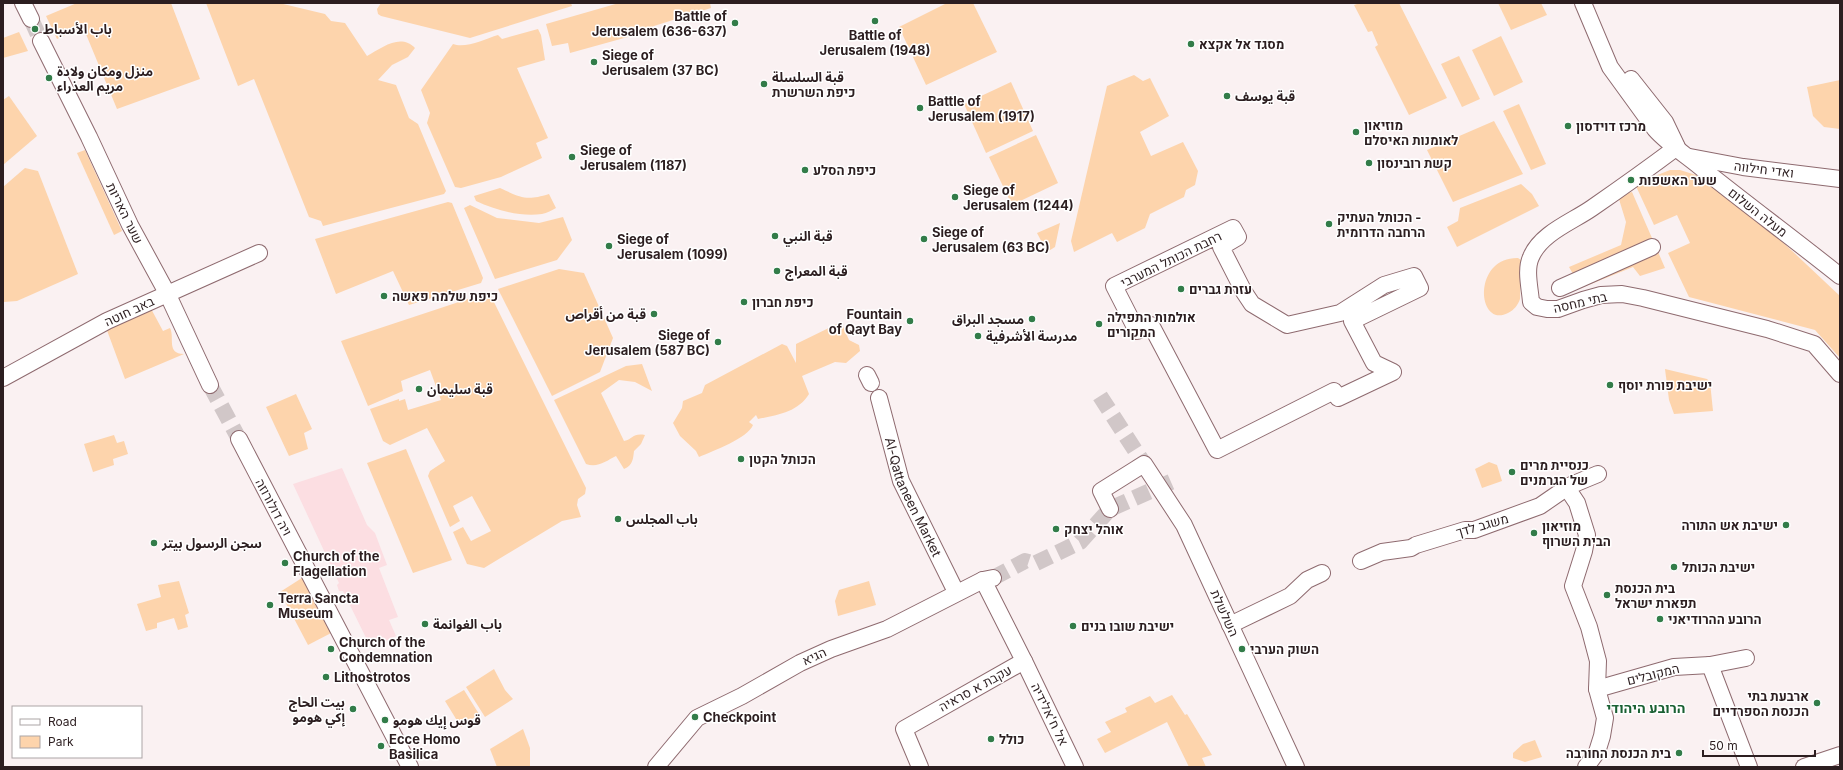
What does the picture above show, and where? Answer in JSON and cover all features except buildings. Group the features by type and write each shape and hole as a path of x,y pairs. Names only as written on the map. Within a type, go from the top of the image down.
{"street":[{"path":"23,3 31,19"},
{"name":"מעלה השלום","path":"1583,3 1604,54 1618,79 1662,138 1840,276"},
{"name":"מעלה השלום","path":"1595,3 1624,69 1665,122 1682,152"},
{"name":"שער האריות","path":"41,41 130,224 167,293 210,385"},
{"name":"ואדי חילווה","path":"1682,152 1743,167 1840,179"},
{"name":"בתי מחסה","path":"1682,152 1549,235 1540,243 1531,255 1528,264 1531,302 1537,307 1558,309 1601,295 1622,294 1644,298 1767,329 1814,344 1840,374"},
{"name":"רחבת הכותל המערבי","path":"1234,228 1238,238 1221,247 1244,292 1252,304 1287,325 1340,313 1384,285 1414,276 1420,288 1352,321 1374,363 1393,372 1338,398 1334,391 1217,450 1151,325 1137,331 1114,286 1234,228"},
{"path":"1560,288 1652,247"},
{"name":"באב חוטה","path":"3,378 107,321 259,253"},
{"name":"Al-Qattaneen Market","path":"879,398 902,481 956,592"},
{"name":"ויה דולורוזה","path":"239,439 410,767"},
{"name":"השלשלת","path":"1110,510 1101,492 1144,464 1184,525 1296,767"},
{"name":"משגב לדך","path":"1361,561 1382,552 1411,548 1416,545 1465,530 1474,530 1540,506 1567,488 1598,474"},
{"path":"1567,488 1577,503 1586,535 1584,551 1573,586 1589,627 1598,660 1597,688 1605,718 1602,736 1597,752 1586,767"},
{"path":"1230,625 1290,596 1307,580 1322,573"},
{"name":"הגיא","path":"656,767 697,718 742,696 800,663 832,648 887,629 956,592 988,579"},
{"name":"עקבת א סראיה","path":"920,767 904,729 1024,661 988,579"},
{"name":"המקובלים","path":"1597,688 1674,667 1710,664 1746,658"},
{"name":"אל ח'אלידיה","path":"1024,661 1076,767"},
{"path":"1710,664 1749,767"},
{"path":"1804,767 1840,755"}],"shaded area":[{"path":"342,468 367,525 375,533 387,565 379,568 398,617 389,620 396,636 371,648 343,591 339,591 337,585 339,583 293,484"}],"green space":[{"path":"77,3 171,3 200,79 117,109 83,27 57,39 46,16"},
{"path":"206,3 279,3 325,14 331,21 345,23 367,56 391,43 397,42 409,44 415,48 408,57 392,65 378,80 396,85 409,118 418,124 446,191 444,194 323,226 321,221 309,217 254,79 238,86"},
{"path":"381,3 571,3 572,6 470,38 381,16 378,14 377,9"},
{"path":"619,3 710,3 711,8 635,32 635,35 570,53 568,43 552,46 546,24"},
{"path":"947,3 973,3 997,52 926,85 899,27"},
{"path":"1360,3 1399,3 1447,98 1409,115 1375,47 1378,45 1372,31 1368,32 1354,5"},
{"path":"1498,3 1541,3 1547,15 1511,30"},
{"path":"538,29 541,35 545,60 517,68 548,138 536,143 542,158 501,177 461,188 455,187 427,123 430,113 421,90 453,44 469,44 498,35 502,39"},
{"path":"19,32 28,51 3,58 3,38"},
{"path":"1501,36 1523,82 1494,96 1472,50"},
{"path":"1459,56 1480,99 1462,107 1441,64"},
{"path":"1134,75 1143,81 1150,78 1169,116 1140,132 1151,156 1183,142 1198,171 1195,185 1186,190 1184,197 1150,214 1145,228 1117,242 1112,233 1074,252 1071,241 1107,86"},
{"path":"1840,80 1840,129 1824,127 1813,116 1807,87"},
{"path":"1011,82 1033,131 986,153 964,104"},
{"path":"9,96 37,136 3,165 3,100"},
{"path":"1519,104 1546,164 1531,170 1503,111"},
{"path":"1494,121 1523,174 1453,202 1427,150"},
{"path":"1036,135 1058,183 1012,205 989,157"},
{"path":"85,150 122,231 114,235 77,153"},
{"path":"25,168 38,171 78,274 17,301 4,302 3,187"},
{"path":"1670,170 1680,170 1696,175 1756,217 1840,296 1840,358 1815,330 1689,297 1668,253 1690,243 1677,215 1654,225 1635,184"},
{"path":"1521,184 1532,194 1539,206 1457,247 1447,227 1458,221 1460,208"},
{"path":"500,188 519,196 529,198 549,194 556,208 542,214 516,214 499,210 476,201 474,196"},
{"path":"1632,192 1665,268 1640,276 1633,267 1581,288 1569,267 1621,245 1626,222 1618,196"},
{"path":"448,202 452,203 483,278 481,283 409,305 393,271 336,294 315,239"},
{"path":"470,205 497,218 539,223 563,217 572,240 557,260 495,279 464,208"},
{"path":"1060,223 1055,247 1047,252 1037,233"},
{"path":"1518,258 1521,260 1520,299 1517,305 1508,313 1498,315 1490,311 1485,302 1484,291 1486,279 1493,268 1503,261"},
{"path":"559,269 584,273 613,338 600,372 552,396 498,289"},
{"path":"489,292 586,488 585,494 578,499 577,505 581,517 562,521 484,568 467,564 453,532 463,527 471,541 491,531 472,496 453,506 460,521 450,527 428,476 430,471 445,461 427,428 390,445 383,441 370,409 399,399 399,401 405,399 408,410 441,400 430,370 401,381 403,391 368,406 341,341"},
{"path":"149,305 163,331 170,328 172,344 175,351 184,354 125,379 105,325"},
{"path":"841,322 849,340 859,345 860,351 846,363 835,362 802,376 809,394 799,405 787,412 773,416 758,419 756,415 749,422 753,425 750,430 744,435 729,444 699,457 696,451 680,436 673,423 682,408 683,401 702,393 705,385 782,344 787,346 796,363 796,344"},
{"path":"642,364 652,391 635,382 619,380 601,393 624,441 635,435 645,435 641,444 634,451 631,464 624,469 616,456 598,465 586,464 554,400 626,366"},
{"path":"1665,369 1707,379 1710,382 1713,411 1674,414 1669,400"},
{"path":"296,394 312,429 304,433 308,449 289,456 266,407"},
{"path":"114,435 117,443 124,441 128,454 113,459 114,465 93,472 84,444"},
{"path":"406,449 452,560 413,573 367,463"},
{"path":"1489,462 1497,465 1502,481 1482,488 1475,469"},
{"path":"305,576 335,631 308,645 280,592"},
{"path":"179,581 189,613 185,615 188,627 178,630 174,618 157,623 157,628 146,631 137,604 161,597 158,585"},
{"path":"869,581 876,605 838,616 835,601 839,590"},
{"path":"494,669 505,690 513,699 485,717 466,687"},
{"path":"464,690 479,714 461,727 445,701"},
{"path":"1172,695 1185,715 1187,714 1212,755 1202,758 1206,767 1189,767 1167,722 1105,753 1097,739 1111,732 1105,722 1127,712 1125,708 1150,696 1155,703"},
{"path":"523,729 530,748 530,767 497,767 490,749"},
{"path":"1535,740 1542,757 1525,762 1513,758 1513,753 1523,744"}],"tunnel":[{"path":"31,19 41,41"},
{"path":"210,385 239,439"},
{"path":"1100,396 1144,464"},
{"path":"993,578 1025,561 1034,564 1080,542 1110,509 1173,481"}],"place":[{"name":"Battle of Jerusalem (1948)","path":"875,21"},
{"name":"Battle of Jerusalem (636-637)","path":"735,23"},
{"name":"باب الأسباط","path":"35,29"},
{"name":"מסגד אל אקצא","path":"1191,44"},
{"name":"Siege of Jerusalem (37 BC)","path":"594,62"},
{"name":"منزل ومكان ولادة مريم العذراء","path":"49,78"},
{"name":"قبة السلسلة כיפת השרשרת","path":"764,84"},
{"name":"قبة يوسف","path":"1227,96"},
{"name":"Battle of Jerusalem (1917)","path":"920,108"},
{"name":"מרכז דוידסון","path":"1568,126"},
{"name":"מוזיאון לאומנות האיסלם","path":"1356,132"},
{"name":"Siege of Jerusalem (1187)","path":"572,157"},
{"name":"קשת רובינסון","path":"1369,163"},
{"name":"כיפת הסלע","path":"805,170"},
{"name":"שער האשפות","path":"1631,180"},
{"name":"Siege of Jerusalem (1244)","path":"955,197"},
{"name":"הכותל העתיק - הרחבה הדרומית","path":"1329,224"},
{"name":"قبة النبي","path":"775,236"},
{"name":"Siege of Jerusalem (63 BC)","path":"924,239"},
{"name":"Siege of Jerusalem (1099)","path":"609,246"},
{"name":"قبة المعراج","path":"777,271"},
{"name":"עזרת גברים","path":"1181,289"},
{"name":"כיפת שלמה פאשה","path":"384,296"},
{"name":"כיפת חברון","path":"744,302"},
{"name":"قبة من أقراص","path":"654,314"},
{"name":"مسجد البراق","path":"1032,319"},
{"name":"Fountain of Qayt Bay","path":"910,321"},
{"name":"אולמות התפילה המקורים","path":"1099,324"},
{"name":"مدرسة الأشرفية","path":"978,336"},
{"name":"Siege of Jerusalem (587 BC)","path":"718,342"},
{"name":"ישיבת פורת יוסף","path":"1610,385"},
{"name":"قبة سليمان","path":"419,389"},
{"name":"הכותל הקטן","path":"741,459"},
{"name":"כנסיית מרים של הגרמנים","path":"1512,472"},
{"name":"باب المجلس","path":"618,519"},
{"name":"ישיבת אש התורה","path":"1786,525"},
{"name":"אוהל יצחק","path":"1056,529"},
{"name":"מוזיאון הבית השרוף","path":"1534,533"},
{"name":"سجن الرسول بيتر","path":"154,543"},
{"name":"Church of the Flagellation","path":"285,563"},
{"name":"ישיבת הכותל","path":"1674,567"},
{"name":"בית הכנסת תפארת ישראל","path":"1607,595"},
{"name":"Terra Sancta Museum","path":"270,605"},
{"name":"הרובע ההרודיאני","path":"1660,619"},
{"name":"باب الغوانمة","path":"425,624"},
{"name":"ישיבת שובו בנים","path":"1073,626"},
{"name":"Church of the Condemnation","path":"331,649"},
{"name":"השוק הערבי","path":"1242,649"},
{"name":"Lithostrotos","path":"326,677"},
{"name":"ארבעת בתי הכנסת הספרדיים","path":"1817,703"},
{"name":"بيت الحاج إكي هومو","path":"353,709"},
{"name":"Checkpoint","path":"695,717"},
{"name":"قوس إيك هومو","path":"385,720"},
{"name":"כולל","path":"991,739"},
{"name":"Ecce Homo Basilica","path":"381,746"},
{"name":"בית הכנסת החורבה","path":"1679,753"}],"district":[{"name":"הרובע היהודי","path":"1646,707"}]}
